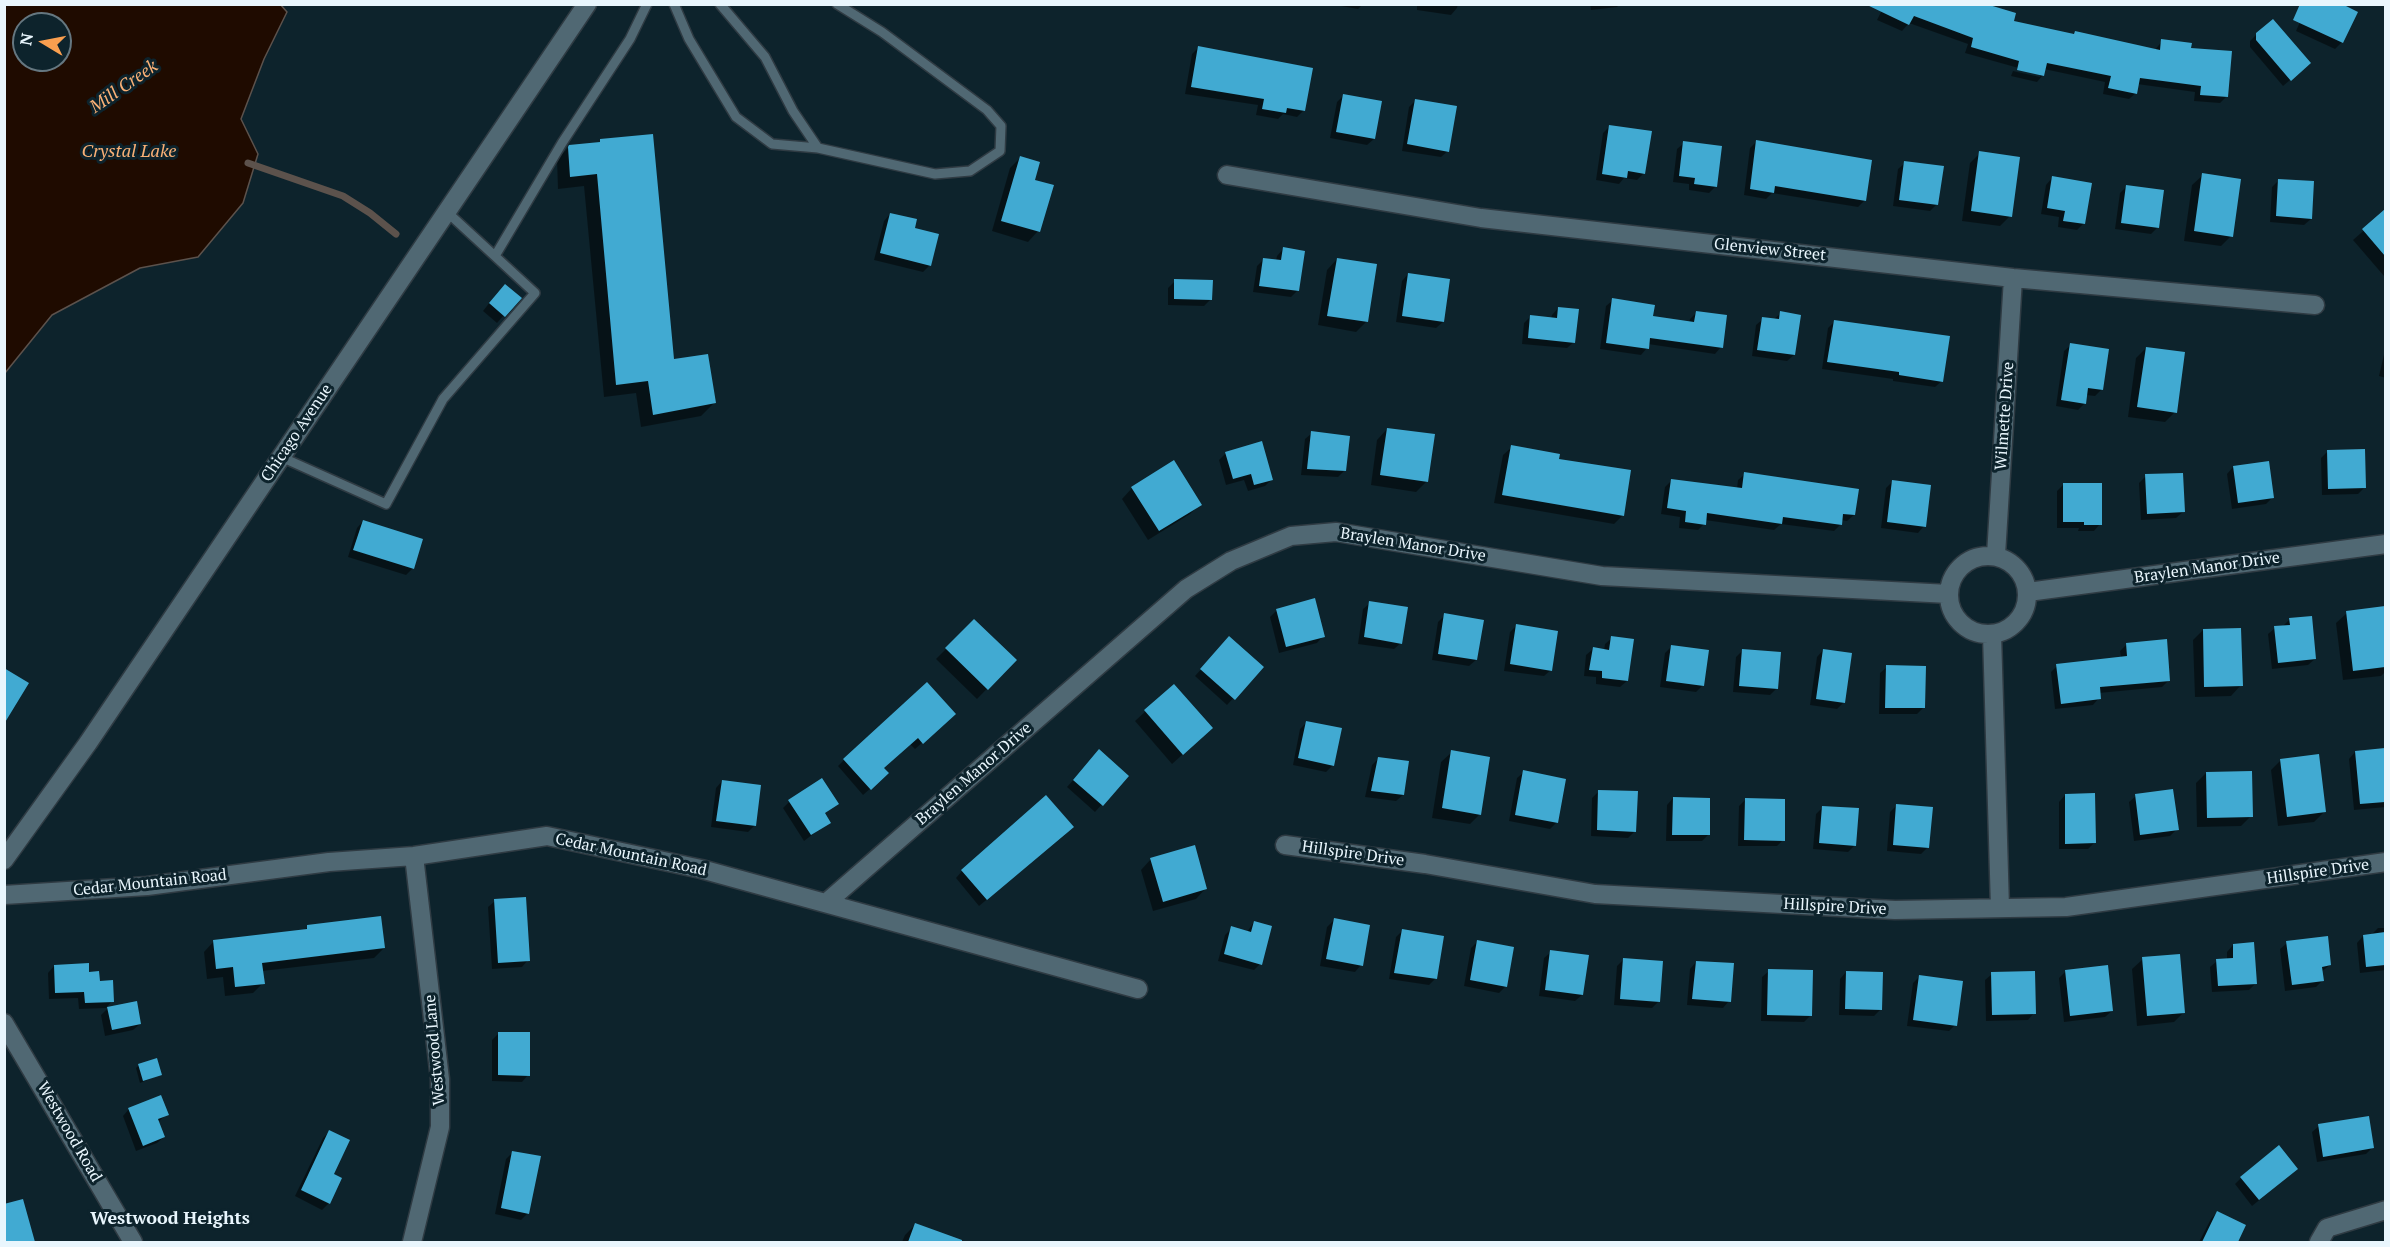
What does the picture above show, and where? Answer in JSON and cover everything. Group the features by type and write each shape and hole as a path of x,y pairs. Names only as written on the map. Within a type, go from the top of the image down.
{"street":[{"name":"Chicago Avenue","path":"4,860 88,743 587,4"},
{"name":"Glenview Street","path":"1227,175 1481,218 2013,278 2315,305"},
{"name":"Wilmette Drive","path":"1996,555 2013,278"},
{"name":"Braylen Manor Drive","path":"826,903 1186,589 1231,561 1291,536 1336,532 1602,576 1949,594"},
{"name":"Braylen Manor Drive","path":"2028,592 2385,544"},
{"path":"1984,555 1996,555 2008,560 2018,568 2025,580 2028,592 2027,604 2022,616 2004,631 1992,634 1979,633 1966,628 1950,607 1950,582 1963,564 1984,555"},
{"path":"1992,634 2000,908"},
{"name":"Cedar Mountain Road","path":"4,895 147,886 329,862 414,856 547,836 701,869 1138,988"},
{"name":"Hillspire Drive","path":"1286,845 1425,864 1595,894 1895,910 2066,907 2385,862"},
{"name":"Westwood Lane","path":"412,1242 440,1127 440,1079 414,856"},
{"name":"Westwood Road","path":"4,1023 133,1242"},
{"path":"2319,1242 2327,1228 2385,1210"}],"lane":[{"path":"495,256 562,143 630,39 647,4"},
{"path":"674,4 689,39 736,117 772,144 818,148 935,174 970,171 1000,151 1001,126 987,110 882,32 837,4"},
{"path":"720,4 765,57 793,111 818,148"},
{"path":"281,457 386,504 443,399 535,293 447,212"}],"water":[{"name":"Crystal Lake","path":"5,4 280,4 287,12 264,59 241,119 258,154 243,203 198,257 140,268 52,315 5,373"}],"building":[{"path":"1865,4 1986,4 2016,13 2014,21 2074,34 2075,31 2160,50 2161,39 2192,43 2191,48 2232,51 2228,97 2200,95 2201,86 2140,78 2137,94 2108,88 2111,76 2047,63 2044,76 2017,70 2019,61 1971,47 1973,38 1914,16 1909,25"},
{"path":"2300,4 2342,4 2358,12 2343,43 2293,20"},
{"path":"2273,19 2311,63 2291,81 2256,40 2256,33"},
{"path":"1198,46 1313,68 1305,111 1287,108 1286,113 1262,109 1264,99 1191,87"},
{"path":"1343,94 1382,101 1375,139 1336,132"},
{"path":"1415,99 1457,106 1449,152 1407,144"},
{"path":"1609,125 1652,131 1645,174 1628,171 1627,178 1602,174"},
{"path":"653,134 674,359 708,354 716,403 653,415 648,381 616,385 597,174 570,177 568,147 569,145 600,142 600,139"},
{"path":"1756,140 1872,160 1866,201 1775,186 1774,193 1750,189"},
{"path":"1683,141 1722,146 1717,187 1694,184 1695,178 1679,176"},
{"path":"1979,151 2020,157 2012,217 1971,211"},
{"path":"1020,156 1040,162 1035,180 1054,185 1040,232 1001,221"},
{"path":"1904,161 1944,166 1938,205 1899,200"},
{"path":"2202,173 2241,179 2233,237 2194,231"},
{"path":"2052,176 2092,183 2085,224 2063,221 2065,211 2047,208"},
{"path":"2278,179 2314,181 2312,219 2276,216"},
{"path":"2126,185 2164,190 2159,228 2121,223"},
{"path":"2385,209 2385,256 2362,229"},
{"path":"890,213 917,219 915,228 939,234 931,266 880,253"},
{"path":"1283,247 1305,251 1299,291 1259,286 1263,258 1281,260"},
{"path":"1337,258 1377,264 1368,322 1327,316"},
{"path":"1408,273 1450,279 1444,322 1402,316"},
{"path":"1174,279 1213,280 1212,300 1174,299"},
{"path":"505,284 522,298 505,317 489,303"},
{"path":"1612,298 1655,305 1653,316 1694,322 1696,311 1727,315 1723,348 1650,338 1649,349 1606,343"},
{"path":"1558,307 1579,309 1575,343 1528,338 1530,315 1557,318"},
{"path":"1780,311 1801,315 1795,355 1757,350 1762,317 1779,319"},
{"path":"1834,320 1950,336 1943,382 1899,375 1899,372 1827,362"},
{"path":"2070,343 2109,349 2103,390 2088,388 2086,404 2061,400"},
{"path":"2146,347 2185,352 2177,413 2137,407"},
{"path":"1387,428 1435,434 1428,482 1380,475"},
{"path":"1311,431 1350,436 1346,471 1307,469"},
{"path":"1262,441 1273,480 1254,485 1251,474 1233,479 1225,452"},
{"path":"1511,445 1560,454 1559,459 1631,470 1624,516 1502,495"},
{"path":"2365,449 2366,488 2328,489 2327,450"},
{"path":"1174,460 1202,505 1159,531 1131,487"},
{"path":"2269,461 2274,498 2238,503 2233,466"},
{"path":"1744,472 1859,489 1855,515 1843,514 1842,525 1783,517 1782,524 1707,513 1706,525 1685,522 1686,511 1667,508 1671,479 1742,488"},
{"path":"2183,473 2185,512 2147,514 2145,474"},
{"path":"1892,480 1931,485 1926,527 1887,522"},
{"path":"2063,483 2102,483 2102,525 2063,522"},
{"path":"363,520 423,539 414,569 353,550"},
{"path":"1315,598 1325,637 1286,647 1276,609"},
{"path":"1369,601 1408,607 1402,644 1364,637"},
{"path":"2385,606 2385,667 2353,671 2346,611"},
{"path":"1444,613 1484,620 1477,660 1438,654"},
{"path":"2312,616 2316,659 2278,663 2274,626 2290,625 2289,618"},
{"path":"974,619 1017,660 988,690 945,648"},
{"path":"1516,624 1558,631 1552,671 1510,664"},
{"path":"2241,628 2243,686 2204,687 2203,629"},
{"path":"1229,636 1264,667 1235,700 1200,669"},
{"path":"1611,636 1634,639 1628,681 1602,678 1602,671 1589,670 1593,647 1609,650"},
{"path":"2167,639 2170,681 2100,687 2101,699 2061,704 2056,664 2127,656 2126,643"},
{"path":"1671,645 1709,650 1704,686 1666,681"},
{"path":"1742,649 1781,652 1778,689 1739,686"},
{"path":"1823,649 1852,653 1845,703 1816,699"},
{"path":"1886,665 1926,666 1925,708 1885,708"},
{"path":"4,668 29,683 4,724"},
{"path":"927,682 956,714 923,744 918,738 884,768 889,773 871,790 843,759"},
{"path":"1174,684 1213,728 1183,755 1144,710"},
{"path":"1306,721 1342,728 1334,766 1298,758"},
{"path":"2385,748 2385,802 2360,804 2355,751"},
{"path":"1099,749 1129,776 1103,806 1073,780"},
{"path":"1451,750 1490,757 1481,815 1442,808"},
{"path":"2319,754 2326,812 2287,817 2280,759"},
{"path":"1378,757 1409,761 1404,795 1371,791"},
{"path":"1523,770 1566,779 1558,823 1515,815"},
{"path":"2252,771 2253,817 2207,818 2206,772"},
{"path":"822,778 839,804 825,813 831,823 811,835 788,800"},
{"path":"722,780 761,785 756,826 716,821"},
{"path":"2173,789 2179,830 2140,835 2135,794"},
{"path":"1598,790 1638,791 1636,832 1597,830"},
{"path":"2095,793 2096,843 2065,844 2065,794"},
{"path":"1046,795 1074,827 987,900 961,870"},
{"path":"1673,797 1710,798 1710,835 1672,835"},
{"path":"1745,798 1785,799 1785,841 1744,840"},
{"path":"1896,804 1933,807 1929,848 1893,845"},
{"path":"1822,806 1859,808 1856,846 1819,843"},
{"path":"1195,845 1207,889 1163,902 1150,858"},
{"path":"526,897 530,961 498,963 494,899"},
{"path":"381,916 385,948 262,963 265,984 235,987 233,967 216,969 213,940 307,929 307,925"},
{"path":"1334,918 1370,925 1363,966 1326,959"},
{"path":"1254,921 1272,926 1262,965 1224,954 1231,926 1251,932"},
{"path":"1402,929 1444,936 1437,979 1394,973"},
{"path":"2385,932 2385,965 2366,967 2363,935"},
{"path":"2328,936 2331,965 2322,967 2324,981 2292,985 2286,941"},
{"path":"1477,940 1514,947 1507,987 1470,980"},
{"path":"2254,942 2257,984 2218,986 2216,959 2233,958 2233,944"},
{"path":"1550,950 1589,955 1583,995 1545,990"},
{"path":"2180,954 2185,1013 2147,1016 2142,957"},
{"path":"1623,958 1663,961 1660,1002 1620,999"},
{"path":"1696,961 1734,963 1731,1002 1692,999"},
{"path":"89,963 89,972 99,971 100,981 113,980 114,1002 85,1003 84,992 55,993 54,965"},
{"path":"2108,965 2113,1011 2070,1016 2065,970"},
{"path":"1768,969 1813,970 1812,1016 1767,1015"},
{"path":"1846,971 1883,972 1882,1010 1845,1009"},
{"path":"2035,971 2036,1014 1992,1015 1991,972"},
{"path":"1919,975 1963,981 1957,1026 1913,1020"},
{"path":"137,1001 141,1024 112,1030 107,1007"},
{"path":"498,1032 530,1032 530,1076 498,1075"},
{"path":"157,1058 162,1075 143,1081 138,1064"},
{"path":"161,1095 169,1115 158,1119 165,1137 143,1146 128,1108"},
{"path":"2369,1116 2374,1148 2323,1157 2318,1124"},
{"path":"329,1130 350,1140 334,1174 342,1178 330,1204 301,1190"},
{"path":"2279,1145 2298,1169 2259,1200 2240,1177"},
{"path":"512,1151 541,1156 529,1214 501,1208"},
{"path":"23,1199 35,1242 4,1242 4,1204"},
{"path":"2217,1211 2246,1225 2238,1242 2202,1242"},
{"path":"915,1223 962,1240 962,1242 908,1242"}],"waterway":[{"path":"248,163 343,196 370,213 396,234"}],"district":[{"name":"Westwood Heights","path":"170,1219"}],"water label":[{"name":"Mill Creek","path":"124,87"}]}
